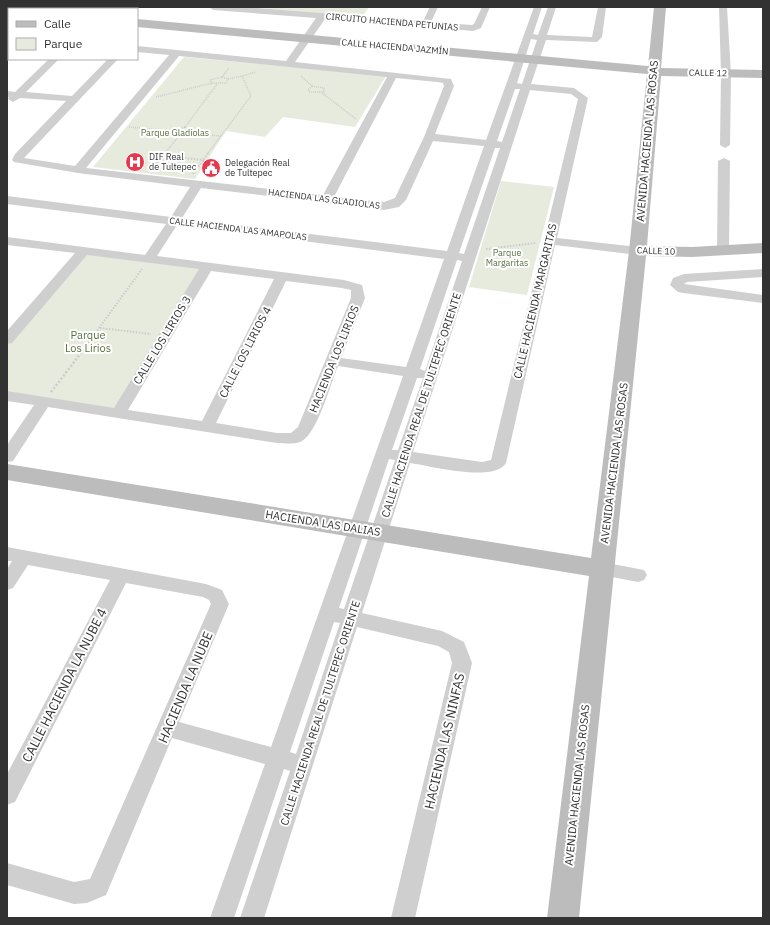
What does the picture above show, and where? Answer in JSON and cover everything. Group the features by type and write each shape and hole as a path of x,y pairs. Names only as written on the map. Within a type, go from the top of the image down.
{"street":[{"name":"CIRCUITO HACIENDA PETUNIAS","path":"213,7 322,16 367,17 425,26 473,28 478,26 486,7"},
{"path":"425,26 434,7"},
{"path":"535,37 538,7"},
{"path":"222,918 490,144 518,86 535,37 552,7"},
{"path":"535,37 594,40 597,38 602,7"},
{"name":"AVENIDA HACIENDA LAS ROSAS","path":"562,918 638,251 653,70 660,7"},
{"path":"723,7 726,74 725,145"},
{"path":"289,64 322,16"},
{"name":"CALLE HACIENDA JAZMÍN","path":"138,23 653,70"},
{"name":"HACIENDA LAS GLADIOLAS","path":"112,60 19,156 18,160 78,170 384,206 395,204 400,200 429,138 449,86 448,81 138,49"},
{"path":"78,170 176,53"},
{"path":"7,104 10,94 42,60"},
{"path":"10,94 53,60"},
{"name":"CALLE 12","path":"653,70 676,73 763,74"},
{"path":"326,200 393,75"},
{"name":"CALLE HACIENDA REAL DE TULTEPEC ORIENTE","path":"252,918 506,146 518,86"},
{"name":"CALLE HACIENDA MARGARITAS","path":"383,453 482,468 492,467 498,463 583,98 574,92 518,86"},
{"path":"10,94 75,99"},
{"path":"429,138 506,146"},
{"path":"723,250 724,161"},
{"path":"149,259 174,221 192,183"},
{"name":"CALLE HACIENDA LAS AMAPOLAS","path":"7,200 451,256 470,255"},
{"name":"CALLE 10","path":"549,241 638,251 692,252 763,248"},
{"name":"HACIENDA LOS LIRIOS","path":"7,396 277,438 295,438 305,430 358,298 357,288 344,284 8,242"},
{"path":"7,340 84,251"},
{"name":"CALLE LOS LIRIOS 3","path":"118,413 207,267"},
{"path":"758,273 758,299 679,287 677,285 678,281 684,278 758,273"},
{"name":"CALLE LOS LIRIOS 4","path":"207,427 282,276"},
{"path":"333,361 431,375"},
{"path":"7,457 44,402"},
{"name":"HACIENDA LAS DALIAS","path":"7,472 638,575"},
{"path":"7,583 15,556"},
{"name":"HACIENDA LA NUBE","path":"7,874 74,893 87,892 98,887 168,728 220,604 216,595 206,591 15,556"},
{"name":"CALLE HACIENDA LA NUBE 4","path":"7,795 121,575"},
{"name":"HACIENDA LAS NINFAS","path":"328,613 442,639 457,647 462,663 403,918"},
{"path":"168,728 303,765"}],"path":[{"path":"212,83 210,80 214,78 228,79 289,64 312,86 324,88 324,92 321,93"},
{"path":"192,183 204,160 251,96 242,76"},
{"path":"135,102 212,83 226,83 228,79"},
{"path":"115,126 172,131 184,127 217,84"},
{"path":"312,86 308,90 309,92 321,93 356,119 367,123"},
{"path":"184,127 188,129 190,133"},
{"path":"172,131 174,134 179,136"},
{"path":"144,178 179,136 190,133 221,136"},
{"path":"163,156 204,160"},
{"path":"470,255 502,245 522,247 544,240 549,241"},
{"path":"44,402 100,328 149,259"},
{"path":"100,328 165,336"}],"green space":[{"path":"248,7 369,7 362,17"},
{"name":"Parque Gladiolas","path":"184,57 386,76 355,127 283,117 265,137 226,131 195,179 93,167"},
{"name":"Parque Margaritas","path":"501,181 554,187 527,295 469,287"},
{"name":"Parque Los Lirios","path":"85,253 204,268 115,409 7,392 7,345"}],"place":[{"name":"DIF Real de Tultepec","path":"135,162"},
{"name":"Delegación Real de Tultepec","path":"211,168"}]}
